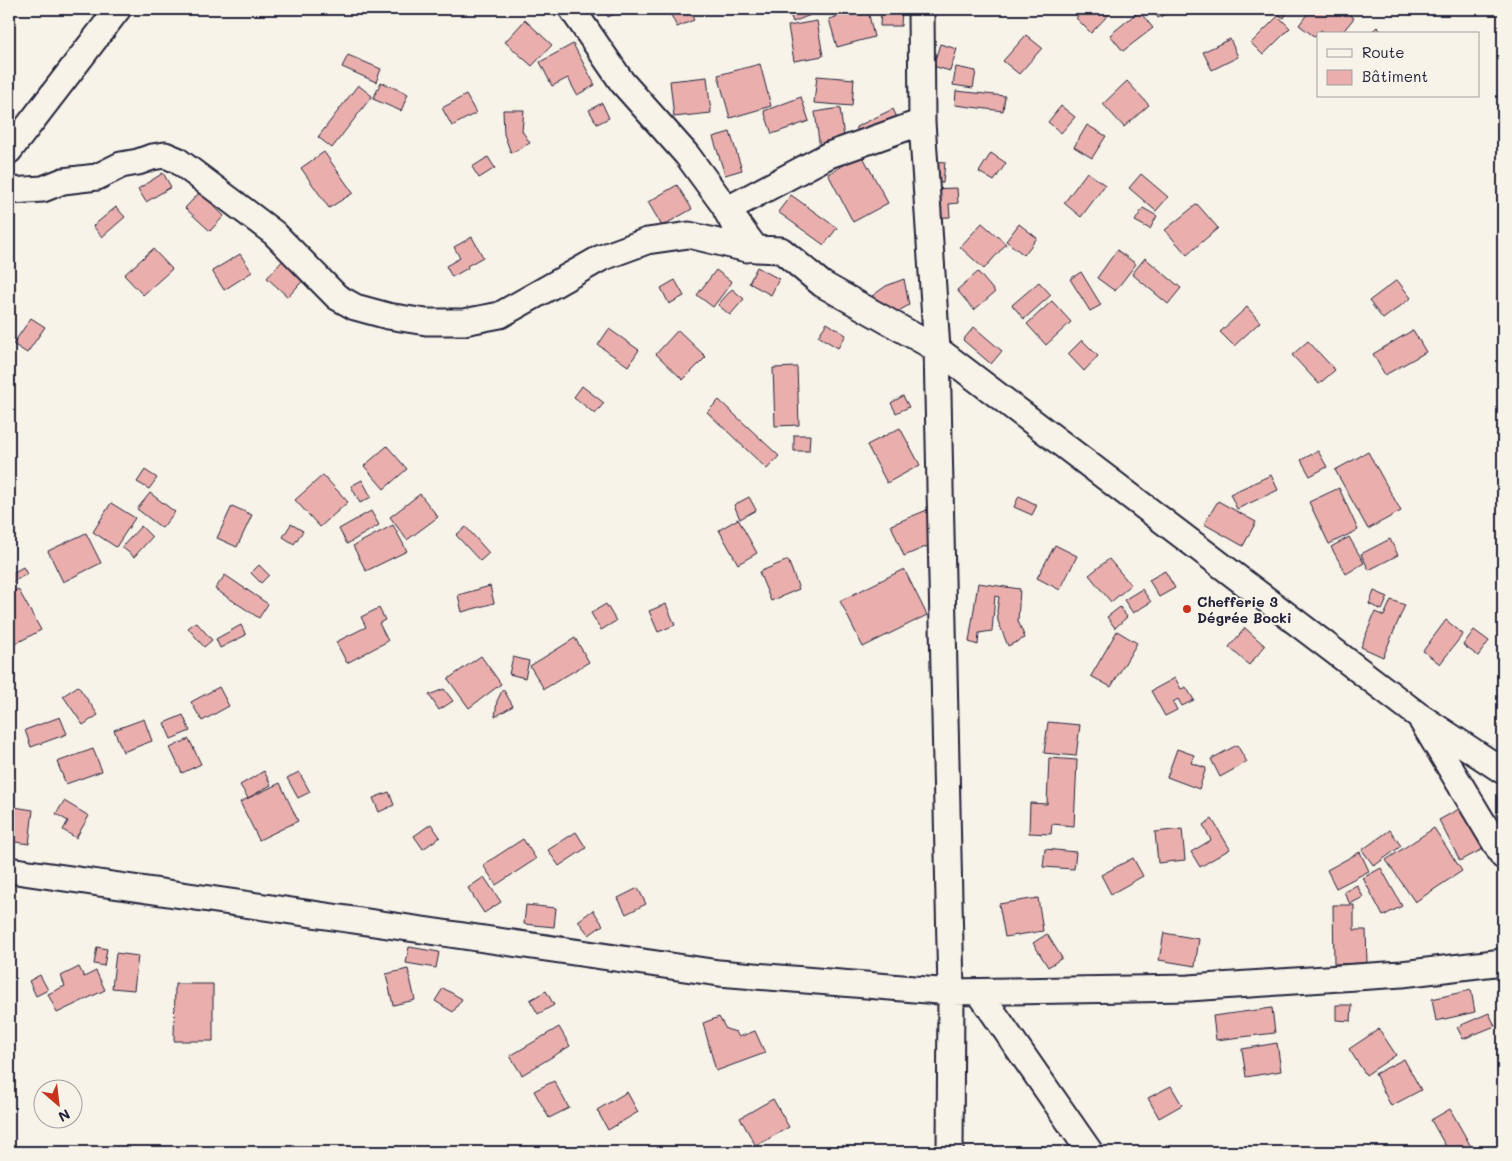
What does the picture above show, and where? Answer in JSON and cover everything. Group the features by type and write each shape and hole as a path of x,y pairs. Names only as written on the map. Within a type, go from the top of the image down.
{"street":[{"path":"9,151 118,9"},
{"path":"572,9 622,82 687,156 756,249 781,250 822,284 937,350 1418,715 1503,771"},
{"path":"920,9 922,122 937,350 951,992 950,1152"},
{"path":"726,210 829,155 922,122"},
{"path":"9,191 43,189 63,181 97,177 121,164 165,155 176,160 274,233 337,297 355,307 388,316 426,322 464,322 500,315 601,258 647,241 688,236 746,249 726,210"},
{"path":"1418,715 1503,856"},
{"path":"9,870 719,973 951,992 1189,988 1402,974 1503,962"},
{"path":"979,992 1090,1152"}],"building":[{"path":"604,9 620,9 621,11 608,17"},
{"path":"668,9 688,9 694,20 677,27"},
{"path":"788,9 825,9 793,22"},
{"path":"834,9 860,9 869,15 874,37 837,47 829,19 836,17"},
{"path":"881,9 902,9 901,26 880,26"},
{"path":"1085,9 1114,9 1091,33 1076,18"},
{"path":"1153,9 1175,9 1158,18"},
{"path":"1269,9 1289,9 1284,18"},
{"path":"1311,9 1346,9 1344,10 1354,18 1343,32 1324,32 1321,30 1317,32 1315,37 1299,25"},
{"path":"1139,11 1153,28 1123,51 1110,35"},
{"path":"1278,16 1290,28 1263,55 1251,43"},
{"path":"525,20 552,45 532,66 505,42"},
{"path":"817,21 823,56 794,61 788,26"},
{"path":"1377,27 1382,32 1371,32"},
{"path":"1026,35 1042,48 1019,74 1003,61"},
{"path":"1230,39 1238,57 1212,70 1203,52"},
{"path":"573,44 595,85 577,95 568,78 552,86 540,62"},
{"path":"940,44 957,49 950,71 933,66"},
{"path":"348,55 381,69 376,82 342,67"},
{"path":"760,64 771,106 730,118 718,75"},
{"path":"956,67 976,71 973,88 953,85"},
{"path":"817,76 854,79 852,106 814,103"},
{"path":"707,77 711,113 674,117 670,81"},
{"path":"1127,81 1149,105 1124,127 1103,104"},
{"path":"381,82 408,94 401,111 373,99"},
{"path":"358,85 372,96 332,148 318,137"},
{"path":"956,91 1005,96 1003,111 955,105"},
{"path":"466,95 476,113 452,126 442,108"},
{"path":"801,97 809,121 772,134 764,111"},
{"path":"602,103 609,118 597,124 589,110"},
{"path":"1061,106 1075,117 1061,133 1048,122"},
{"path":"840,108 845,145 820,149 815,112"},
{"path":"893,109 900,124 862,141 856,127"},
{"path":"503,110 524,110 522,131 530,143 511,153 504,134"},
{"path":"1087,125 1106,136 1092,158 1074,147"},
{"path":"730,132 742,170 725,175 713,137"},
{"path":"324,152 353,193 329,208 301,168"},
{"path":"991,153 1006,163 994,181 979,172"},
{"path":"862,155 888,203 853,222 828,174"},
{"path":"488,157 495,168 479,178 472,167"},
{"path":"934,161 945,162 943,183 931,182"},
{"path":"1087,172 1105,185 1081,217 1064,203"},
{"path":"163,173 171,187 146,202 138,189"},
{"path":"1141,174 1168,197 1156,211 1129,188"},
{"path":"677,185 692,209 662,226 648,202"},
{"path":"957,188 958,203 949,204 950,217 931,218 929,189"},
{"path":"200,192 224,216 210,231 185,208"},
{"path":"791,195 837,228 824,245 778,212"},
{"path":"1197,204 1218,228 1187,255 1165,230"},
{"path":"116,207 125,217 102,237 93,226"},
{"path":"1143,208 1157,216 1150,229 1135,221"},
{"path":"982,223 1006,244 984,269 960,247"},
{"path":"1019,224 1037,238 1024,255 1006,241"},
{"path":"472,237 483,257 452,277 446,266 460,258 454,247"},
{"path":"153,249 172,269 143,295 124,275"},
{"path":"1117,250 1136,264 1115,291 1097,278"},
{"path":"240,254 252,272 224,290 212,271"},
{"path":"285,258 306,277 288,297 267,278"},
{"path":"1145,258 1181,288 1168,304 1132,274"},
{"path":"757,267 779,279 771,295 749,283"},
{"path":"716,270 732,282 713,307 697,295"},
{"path":"978,272 995,292 974,310 957,290"},
{"path":"1081,272 1101,305 1090,311 1070,279"},
{"path":"904,279 909,305 890,316 872,296 886,286"},
{"path":"675,280 684,296 669,304 661,288"},
{"path":"1397,280 1411,298 1383,319 1369,301"},
{"path":"1039,282 1051,295 1024,319 1012,305"},
{"path":"732,289 744,299 730,315 718,305"},
{"path":"1052,301 1071,322 1046,345 1027,324"},
{"path":"1247,307 1260,322 1234,346 1220,332"},
{"path":"31,318 45,327 27,353 13,344"},
{"path":"827,323 846,335 838,348 818,336"},
{"path":"974,327 1002,351 991,364 963,340"},
{"path":"609,329 639,350 628,366 598,345"},
{"path":"678,330 706,357 683,380 656,354"},
{"path":"1413,330 1426,352 1385,375 1373,354"},
{"path":"1082,340 1098,356 1084,371 1068,354"},
{"path":"1308,341 1335,370 1319,384 1292,355"},
{"path":"797,367 799,425 775,426 773,368"},
{"path":"582,386 604,403 595,414 574,397"},
{"path":"903,396 909,407 896,413 891,403"},
{"path":"719,400 779,456 767,469 707,412"},
{"path":"900,428 920,465 887,483 867,445"},
{"path":"794,435 810,435 809,451 794,451"},
{"path":"387,446 407,469 384,489 364,466"},
{"path":"1318,451 1327,467 1310,476 1301,460"},
{"path":"1368,452 1401,511 1368,529 1335,470"},
{"path":"145,470 157,478 149,489 137,482"},
{"path":"323,475 348,502 320,527 295,500"},
{"path":"1271,475 1278,490 1237,509 1230,494"},
{"path":"362,480 371,497 360,503 351,486"},
{"path":"1339,488 1358,530 1329,544 1309,502"},
{"path":"150,493 175,512 162,528 137,509"},
{"path":"420,494 438,517 407,540 390,517"},
{"path":"1019,496 1037,505 1032,515 1014,507"},
{"path":"749,497 756,510 740,519 734,505"},
{"path":"1218,501 1256,522 1243,546 1204,524"},
{"path":"111,503 135,518 116,547 93,532"},
{"path":"232,506 252,515 237,547 217,538"},
{"path":"927,510 940,541 904,556 891,525"},
{"path":"371,511 379,525 347,544 339,529"},
{"path":"738,519 757,553 738,564 719,530"},
{"path":"291,524 303,531 294,544 283,537"},
{"path":"393,525 407,551 366,571 353,546"},
{"path":"141,526 152,537 134,557 122,547"},
{"path":"466,527 489,553 480,561 456,535"},
{"path":"86,533 101,563 63,582 48,551"},
{"path":"1349,537 1364,563 1346,574 1331,547"},
{"path":"1390,539 1398,555 1369,570 1361,554"},
{"path":"1055,545 1077,556 1060,590 1037,578"},
{"path":"1109,559 1131,585 1111,602 1089,575"},
{"path":"788,560 799,589 771,601 759,572"},
{"path":"259,565 269,575 261,583 251,573"},
{"path":"23,567 27,574 9,584 9,575"},
{"path":"904,569 927,615 863,647 840,601"},
{"path":"1165,571 1175,588 1159,597 1149,580"},
{"path":"225,575 268,604 259,618 215,589"},
{"path":"978,583 1020,589 1018,621 1025,638 1008,646 998,621 999,597 995,596 992,631 979,633 978,645 969,642"},
{"path":"490,586 494,603 462,612 458,595"},
{"path":"18,589 41,630 15,644 9,633 9,594"},
{"path":"1142,589 1151,602 1133,613 1124,600"},
{"path":"1374,591 1388,597 1382,610 1369,604"},
{"path":"1391,600 1405,605 1383,657 1361,647 1375,612 1384,616"},
{"path":"606,604 616,621 601,630 591,613"},
{"path":"666,604 675,625 658,632 649,611"},
{"path":"1120,607 1127,617 1115,628 1107,617"},
{"path":"379,608 385,620 379,623 388,641 347,663 336,642 366,627 361,617"},
{"path":"1446,620 1463,634 1440,664 1423,651"},
{"path":"196,622 212,640 204,647 188,628"},
{"path":"241,625 246,635 220,648 216,639"},
{"path":"1245,628 1265,646 1249,665 1229,647"},
{"path":"1474,630 1489,641 1478,656 1463,645"},
{"path":"1117,631 1137,643 1111,687 1091,676"},
{"path":"575,638 589,662 544,689 530,666"},
{"path":"481,656 501,684 469,708 448,679"},
{"path":"513,657 529,661 525,678 509,674"},
{"path":"1175,678 1181,689 1186,687 1194,700 1182,706 1178,699 1173,702 1177,710 1165,716 1151,691"},
{"path":"78,686 98,715 83,725 63,696"},
{"path":"219,687 229,706 202,721 191,702"},
{"path":"444,689 453,701 439,710 429,695"},
{"path":"503,689 513,706 495,717 497,701"},
{"path":"183,715 190,731 171,739 164,723"},
{"path":"60,717 67,734 31,747 25,730"},
{"path":"144,719 152,741 123,752 114,730"},
{"path":"1048,722 1080,725 1076,756 1044,753"},
{"path":"189,739 201,764 182,773 170,748"},
{"path":"1237,745 1247,762 1220,777 1211,759"},
{"path":"93,749 102,771 66,784 57,762"},
{"path":"1177,749 1194,755 1191,763 1206,768 1199,789 1167,777"},
{"path":"1049,758 1077,760 1074,826 1052,824 1051,834 1029,833 1030,803 1047,804"},
{"path":"264,771 271,785 248,798 240,785"},
{"path":"299,772 310,792 298,798 287,778"},
{"path":"280,783 298,821 259,840 240,802"},
{"path":"389,792 394,805 379,812 373,798"},
{"path":"64,801 89,816 76,838 63,830 68,821 56,814"},
{"path":"14,807 33,810 29,844 9,841"},
{"path":"1461,808 1483,849 1460,861 1439,820"},
{"path":"1212,819 1230,849 1200,867 1191,852 1211,840 1203,825"},
{"path":"431,824 440,837 423,849 414,836"},
{"path":"1434,828 1462,871 1415,902 1386,860"},
{"path":"1182,829 1185,860 1158,863 1155,832"},
{"path":"1390,830 1401,846 1374,866 1362,850"},
{"path":"576,832 586,848 559,866 548,850"},
{"path":"523,839 536,859 496,885 483,865"},
{"path":"1045,849 1076,852 1074,869 1043,867"},
{"path":"1360,852 1369,871 1336,888 1327,870"},
{"path":"1133,858 1143,876 1111,894 1101,875"},
{"path":"1381,868 1402,906 1383,916 1363,878"},
{"path":"484,877 501,902 484,913 468,888"},
{"path":"1357,885 1363,897 1350,904 1344,892"},
{"path":"638,888 646,904 626,914 618,898"},
{"path":"1038,898 1043,931 1005,937 999,904"},
{"path":"526,905 556,908 554,927 524,924"},
{"path":"1333,905 1354,905 1354,930 1366,930 1367,963 1334,964"},
{"path":"593,910 603,925 589,935 578,921"},
{"path":"1164,933 1199,939 1195,966 1159,960"},
{"path":"1047,934 1062,958 1048,967 1033,943"},
{"path":"97,947 107,949 104,966 94,964"},
{"path":"409,947 439,952 436,968 406,963"},
{"path":"116,953 138,956 134,990 112,988"},
{"path":"79,967 84,977 96,971 105,990 57,1013 48,994 65,986 61,976"},
{"path":"408,969 415,1000 393,1005 386,974"},
{"path":"40,975 48,990 36,996 29,981"},
{"path":"175,984 213,984 213,1041 174,1041"},
{"path":"443,988 462,999 453,1012 435,1001"},
{"path":"1471,990 1475,1012 1436,1021 1432,999"},
{"path":"546,991 554,1005 538,1014 530,1000"},
{"path":"1336,1005 1352,1005 1351,1021 1336,1020"},
{"path":"1272,1008 1275,1033 1216,1040 1213,1016"},
{"path":"1489,1013 1495,1026 1463,1039 1457,1027"},
{"path":"719,1017 726,1029 736,1032 739,1037 755,1031 765,1053 716,1071 703,1023"},
{"path":"559,1027 570,1046 522,1075 510,1056"},
{"path":"1379,1029 1396,1055 1366,1075 1349,1049"},
{"path":"1277,1043 1281,1071 1246,1077 1242,1049"},
{"path":"1404,1059 1421,1090 1391,1106 1375,1074"},
{"path":"554,1081 569,1108 549,1118 534,1091"},
{"path":"1171,1086 1182,1105 1159,1118 1148,1098"},
{"path":"627,1092 638,1112 608,1130 597,1110"},
{"path":"773,1099 789,1127 756,1146 740,1118"},
{"path":"1450,1109 1474,1152 1449,1152 1431,1120"}],"place":[{"name":"Chefferie 3 Dégrée Bocki","path":"1187,609"}]}
